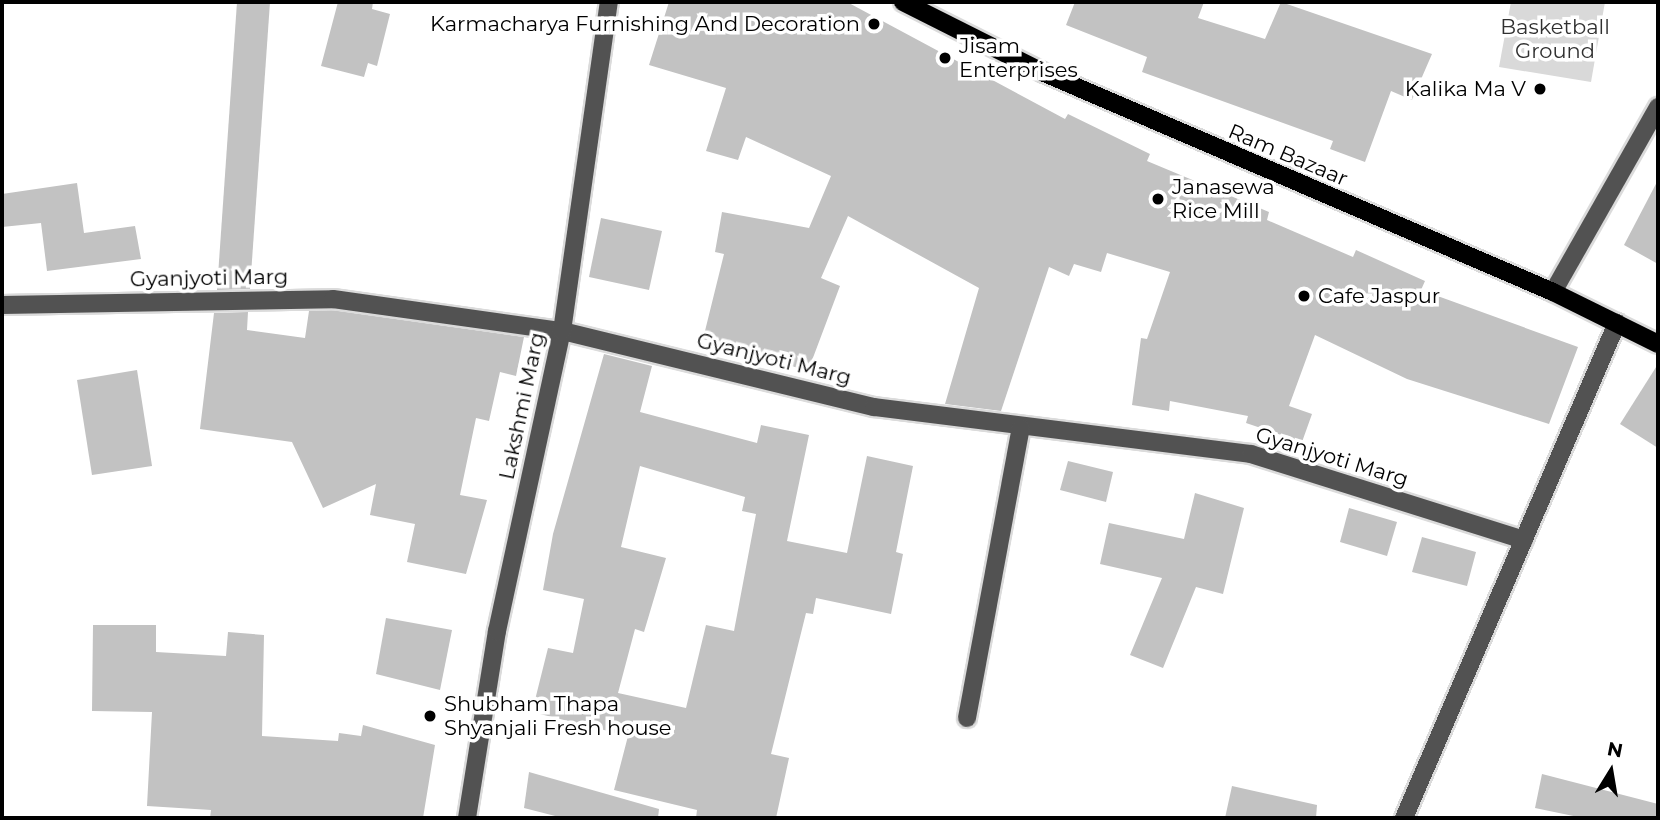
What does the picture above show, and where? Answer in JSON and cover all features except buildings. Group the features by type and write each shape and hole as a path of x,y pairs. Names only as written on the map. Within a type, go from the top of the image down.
{"main road":[{"name":"Ram Bazaar","path":"903,2 1042,72 1553,292 1658,344"}],"street":[{"name":"Lakshmi Marg","path":"467,818 497,631 562,331 609,2"},
{"path":"1553,292 1658,107"},
{"name":"Gyanjyoti Marg","path":"2,305 333,299 562,331 874,407 1021,428 1251,454 1524,540"},
{"path":"1404,818 1617,323"},
{"path":"967,718 1021,428"}],"green space":[{"name":"Basketball Ground","path":"1511,2 1605,2 1591,82 1499,67"}],"place":[{"name":"Karmacharya Furnishing And Decoration","path":"874,24"},
{"name":"Jisam Enterprises","path":"945,58"},
{"name":"Kalika Ma V","path":"1540,89"},
{"name":"Janasewa Rice Mill","path":"1158,199"},
{"name":"Cafe Jaspur","path":"1304,296"},
{"name":"Shubham Thapa Shyanjali Fresh house","path":"430,716"}]}
